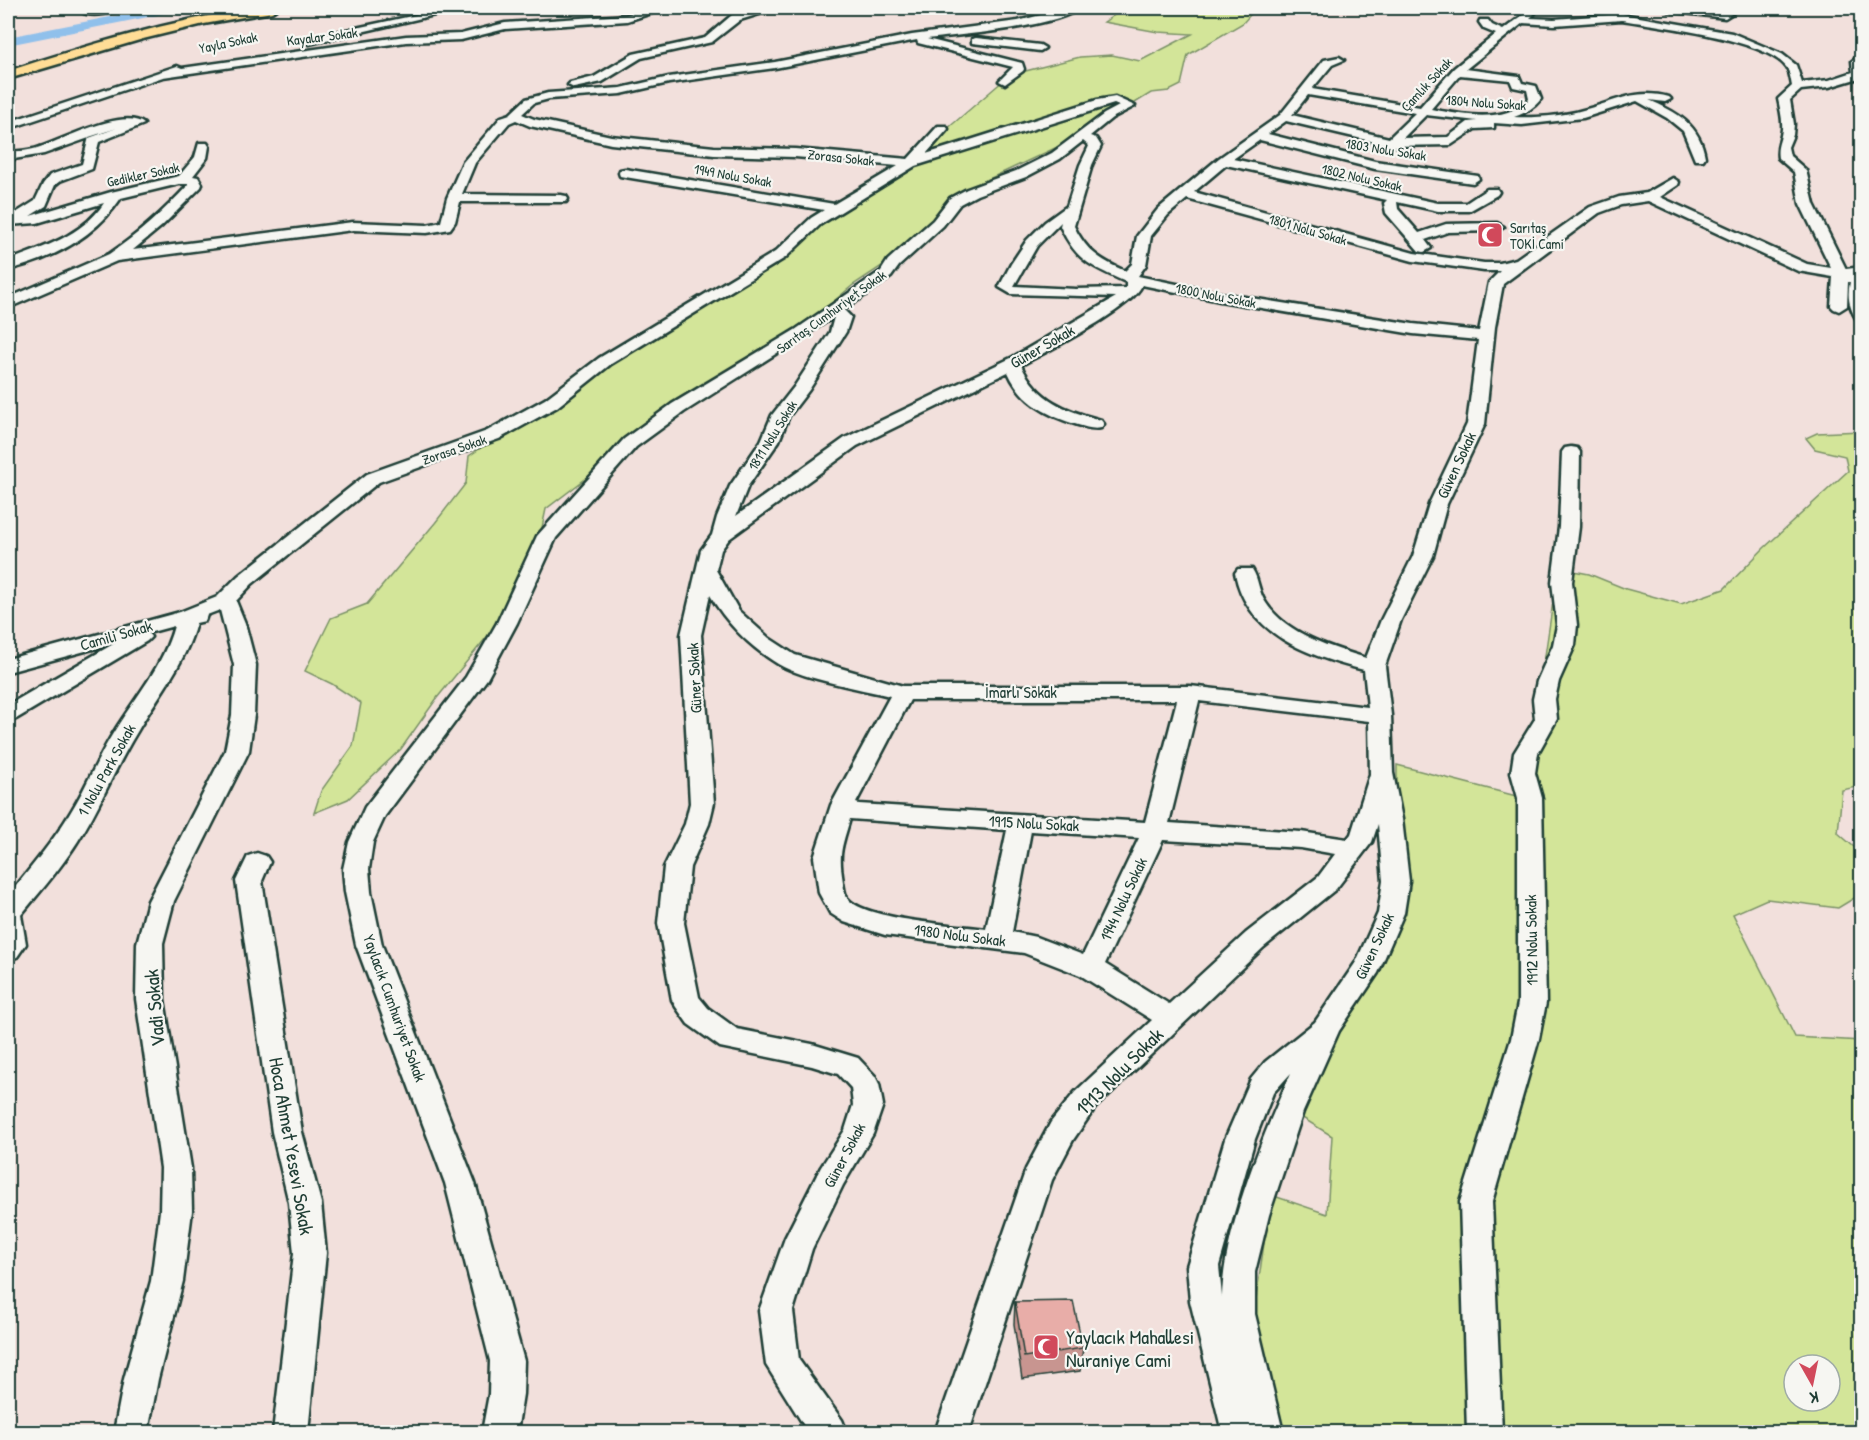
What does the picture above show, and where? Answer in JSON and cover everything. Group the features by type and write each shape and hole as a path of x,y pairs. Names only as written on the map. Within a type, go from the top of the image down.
{"main road":[{"path":"8,69 156,25 250,8"},
{"path":"8,75 144,32 223,15 272,8"}],"street":[{"path":"87,12 119,8"},
{"name":"Yayla Sokak","path":"8,126 163,74 218,59 460,8"},
{"name":"Kayalar Sokak","path":"163,74 405,39 461,37 505,26 627,18 662,8"},
{"path":"548,96 562,87 598,80 636,56 708,40 720,33 726,25 748,12 774,8"},
{"path":"8,303 114,257 353,226 435,228 445,226 469,162 505,120 516,116 519,109 530,100 548,96 621,91 669,80 775,65 912,38 1018,24 1075,8"},
{"path":"1518,8 1525,17 1554,22 1622,17 1732,36 1778,56 1792,68 1798,87"},
{"name":"Çamlık Sokak","path":"1392,142 1423,111 1457,71 1525,17 1543,8"},
{"path":"1668,8 1725,15 1728,13 1727,8"},
{"path":"1484,22 1488,27 1504,34"},
{"path":"928,36 1040,48"},
{"path":"912,38 1018,65 1019,69 1005,81"},
{"path":"1839,306 1841,274 1807,204 1800,170 1784,158 1782,147 1789,133 1789,120 1784,99 1798,87 1820,85 1858,74 1857,62 1862,57"},
{"path":"1071,208 1048,222 1015,264 1006,287 1011,290 1076,293 1132,286 1130,274 1139,265 1144,236 1163,212 1223,161 1284,117 1328,62 1339,60"},
{"path":"1457,71 1511,77 1515,78 1517,85 1532,88 1535,99 1530,106 1517,113 1490,118"},
{"name":"1804 Nolu Sokak","path":"1306,89 1450,116 1509,121 1583,114 1636,98 1665,99"},
{"path":"1636,98 1683,123 1695,139 1699,157"},
{"name":"Sarıtaş Cumhuriyet Sokak","path":"583,494 641,434 723,380 768,356 886,274 893,263 938,223 955,201 972,192 1021,174 1056,156 1107,116 1130,106 1115,100 1101,102 911,163"},
{"name":"Zorasa Sokak","path":"516,116 530,122 611,140 714,151 795,153 911,163"},
{"path":"1284,117 1392,142 1451,141 1472,124 1514,126"},
{"name":"Gedikler Sokak","path":"8,156 40,151 98,130 128,123 138,124 93,140 88,166 55,178 49,184 41,203 9,223"},
{"path":"911,163 942,129"},
{"name":"1803 Nolu Sokak","path":"1259,136 1375,165 1473,179"},
{"name":"1800 Nolu Sokak","path":"1083,137 1092,141 1095,146 1086,165 1067,226 1076,245 1132,286 1220,297 1455,335 1487,336"},
{"path":"183,180 201,158 203,146"},
{"name":"1802 Nolu Sokak","path":"1223,161 1438,207 1469,207 1492,192"},
{"path":"51,167 87,162"},
{"name":"Zorasa Sokak","path":"230,612 245,580 373,478 493,435 551,403 604,361 780,255 816,221 911,163"},
{"name":"1949 Nolu Sokak","path":"626,173 836,208"},
{"name":"Gedikler Sokak","path":"9,223 38,219 116,195 183,180 193,180 196,184 170,213 114,257"},
{"path":"1650,197 1673,182"},
{"name":"1801 Nolu Sokak","path":"1185,194 1385,251 1470,265 1500,267 1523,261"},
{"path":"8,266 89,230 106,212 116,195"},
{"path":"1650,197 1803,268 1841,274 1858,280 1854,293 1862,317"},
{"name":"Güven Sokak","path":"1266,1432 1238,1314 1239,1272 1253,1215 1288,1112 1327,1026 1368,966 1391,913 1396,881 1390,819 1381,773 1380,715 1374,666 1391,620 1423,556 1438,504 1476,424 1496,282 1564,228 1591,210 1627,199 1650,197"},
{"path":"454,198 561,199"},
{"path":"1391,203 1390,210 1433,258"},
{"path":"1416,239 1452,227 1497,227"},
{"path":"1470,265 1481,277 1485,302 1491,307"},
{"path":"1841,274 1862,271"},
{"name":"Güner Sokak","path":"830,1432 783,1365 776,1311 796,1248 832,1176 858,1134 868,1105 865,1084 848,1066 812,1055 730,1039 698,1016 686,1000 671,923 676,867 697,824 702,803 691,635 711,550 722,535 851,442 1012,364 1113,306 1132,286"},
{"name":"1811 Nolu Sokak","path":"722,535 726,517 739,486 770,441 781,415 801,390 838,332 843,317 835,309"},
{"path":"1012,364 1019,382 1027,392 1068,417 1095,424"},
{"name":"1912 Nolu Sokak","path":"1484,1432 1476,1202 1525,1039 1532,1003 1530,798 1523,773 1526,753 1546,719 1544,699 1548,681 1564,645 1567,625 1562,582 1569,527 1570,452"},
{"name":"Yaylacık Cumhuriyet Sokak","path":"500,1432 506,1394 507,1361 460,1183 369,945 358,892 356,869 360,842 374,813 476,679 507,623 548,536 583,494"},
{"name":"İmarlı Sokak","path":"707,571 732,614 762,642 787,660 819,671 903,693 1190,693 1380,715"},
{"path":"1245,573 1245,584 1250,597 1270,619 1311,647 1343,660 1374,666"},
{"name":"Camili Sokak","path":"8,666 158,623 188,616 230,612"},
{"name":"Vadi Sokak","path":"131,1432 141,1379 167,1281 176,1211 176,1168 150,999 150,943 161,901 237,751 243,715 245,664 230,612"},
{"name":"1 Nolu Park Sokak","path":"8,913 62,847 88,804 125,732 166,672 179,648 188,616"},
{"path":"8,714 142,636 158,623"},
{"path":"843,806 903,693"},
{"name":"1944 Nolu Sokak","path":"1090,968 1155,830 1190,693"},
{"name":"1913 Nolu Sokak","path":"952,1432 1037,1178 1062,1131 1085,1101 1255,940 1328,883 1363,836 1381,773"},
{"name":"1915 Nolu Sokak","path":"843,806 853,812 862,813 1301,840 1353,849"},
{"name":"1980 Nolu Sokak","path":"843,806 826,856 832,893 839,906 853,915 885,925 1027,944 1090,968 1172,1019"},
{"path":"997,939 1021,822"},
{"name":"Hoca Ahmet Yesevi Sokak","path":"257,862 249,881 287,1132 305,1203 310,1253 291,1432"},
{"path":"8,913 13,944 8,950"},
{"name":"Güven Sokak","path":"1239,1432 1206,1301 1203,1266 1240,1139 1261,1087 1275,1070 1327,1026"}],"green space":[{"path":"1125,8 1256,8 1243,23 1188,55 1181,85 1169,91 1151,93 1083,135 959,193 943,205 933,226 909,248 853,285 822,311 710,384 546,509 530,584 437,698 401,749 348,799 314,813 321,791 353,746 361,703 332,684 305,671 331,618 367,604 466,483 469,456 610,361 760,275 827,213 897,172 1004,80 1014,74 1080,57 1112,55 1140,61 1192,34 1158,32 1104,22"},
{"path":"1861,431 1861,786 1842,790 1838,833 1861,853 1861,894 1838,908 1767,899 1733,914 1795,1037 1861,1041 1861,1432 1270,1432 1251,1334 1271,1195 1327,1214 1332,1136 1296,1114 1388,932 1397,837 1397,765 1524,798 1558,568 1589,574 1626,589 1681,604 1724,589 1764,548 1848,471 1845,456 1815,449 1806,438 1817,433"}],"building":[{"path":"1073,1301 1083,1348 1024,1357 1015,1302"}],"waterway":[{"path":"8,41 173,8"}],"place":[{"name":"Sarıtaş TOKİ Cami","path":"1490,235"},
{"name":"Yaylacık Mahallesi Nuraniye Cami","path":"1046,1347"}]}
